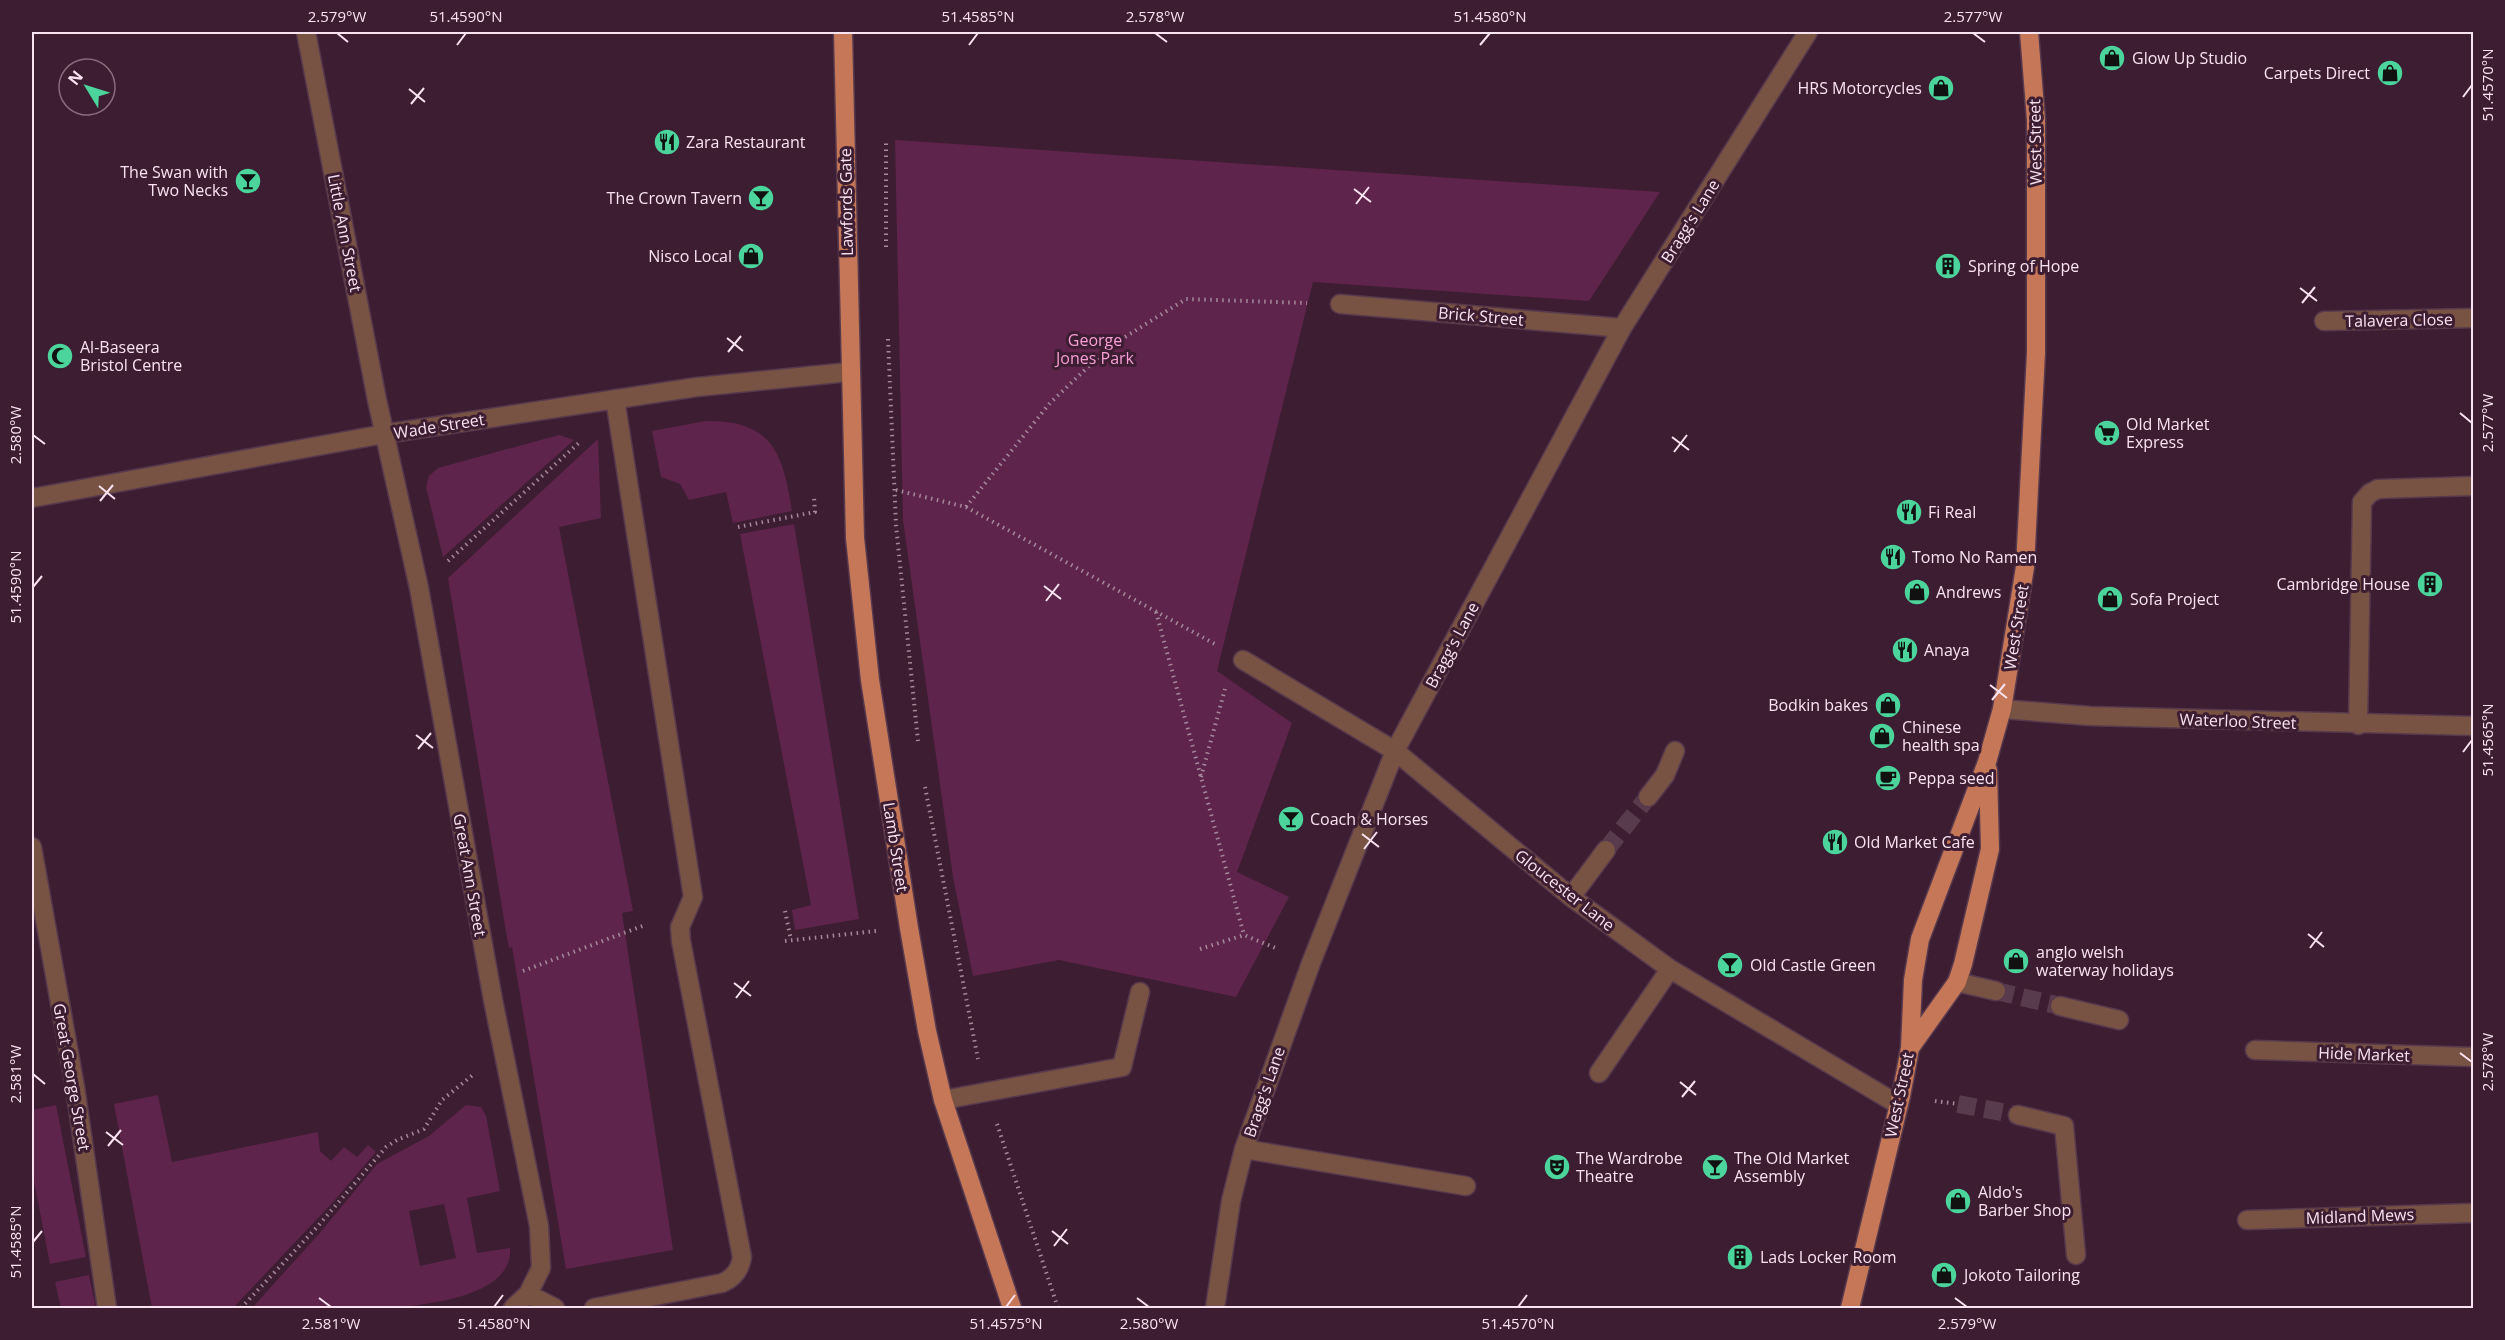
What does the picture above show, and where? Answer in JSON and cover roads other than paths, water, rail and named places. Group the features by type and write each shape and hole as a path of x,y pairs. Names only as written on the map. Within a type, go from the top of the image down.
{"main road":[{"name":"Lawfords Gate","path":"843,32 849,372"},
{"name":"West Street","path":"1850,1308 1899,1105 1910,1048 1912,980 1920,939 1987,762 2002,709 2025,567 2036,353 2036,120 2029,32"},
{"name":"Lamb Street","path":"849,372 855,538 867,656 909,928 927,1031 943,1100 1012,1308"},
{"path":"1910,1048 1957,982 1990,849 1987,762"}],"street":[{"name":"Little Ann Street","path":"306,32 384,434"},
{"name":"Bragg's Lane","path":"1215,1308 1231,1201 1244,1149 1311,963 1395,751 1622,328 1808,32"},
{"name":"Brick Street","path":"1340,304 1622,328"},
{"name":"Talavera Close","path":"2325,321 2474,318"},
{"name":"Wade Street","path":"32,498 384,434 697,387 849,372"},
{"path":"594,1308 722,1283 735,1276 741,1263 681,941 680,927 692,902 692,892 615,399"},
{"name":"Great Ann Street","path":"384,434 419,588 493,1000 539,1226 541,1268 528,1294 513,1308"},
{"path":"2358,724 2362,502 2370,493 2378,489 2474,486"},
{"name":"Gloucester Lane","path":"1239,658 1395,751 1571,897 1670,969 1899,1105"},
{"name":"Waterloo Street","path":"2002,709 2090,716 2474,726"},
{"path":"1648,797 1665,775 1675,751"},
{"name":"Great George Street","path":"32,847 75,1087 107,1308"},
{"path":"1571,897 1606,850"},
{"path":"1599,1073 1670,969"},
{"path":"1957,982 1996,991"},
{"path":"943,1100 1122,1067 1140,992"},
{"path":"2060,1006 2119,1020"},
{"name":"Hide Market","path":"2255,1050 2474,1058"},
{"path":"2018,1115 2064,1126 2076,1255"},
{"path":"1244,1149 1466,1186"},
{"name":"Midland Mews","path":"2247,1220 2474,1213"},
{"path":"528,1294 555,1308"}],"tunnel":[{"path":"1606,850 1648,797"},
{"path":"1996,991 2060,1006"},
{"path":"1958,1104 2018,1115"}],"place":[{"name":"Glow Up Studio","path":"2112,58"},
{"name":"Carpets Direct","path":"2390,73"},
{"name":"HRS Motorcycles","path":"1941,88"},
{"name":"Zara Restaurant","path":"667,142"},
{"name":"The Swan with Two Necks","path":"248,181"},
{"name":"The Crown Tavern","path":"761,198"},
{"name":"Nisco Local","path":"751,256"},
{"name":"Spring of Hope","path":"1948,266"},
{"name":"Al-Baseera Bristol Centre","path":"60,356"},
{"name":"Old Market Express","path":"2107,433"},
{"name":"Fi Real","path":"1909,512"},
{"name":"Tomo No Ramen","path":"1893,557"},
{"name":"Cambridge House","path":"2430,584"},
{"name":"Andrews","path":"1917,592"},
{"name":"Sofa Project","path":"2110,599"},
{"name":"Anaya","path":"1905,650"},
{"name":"Bodkin bakes","path":"1888,705"},
{"name":"Chinese health spa","path":"1882,736"},
{"name":"Peppa seed","path":"1888,778"},
{"name":"Coach & Horses","path":"1291,819"},
{"name":"Old Market Cafe","path":"1835,842"},
{"name":"anglo welsh waterway holidays","path":"2016,961"},
{"name":"Old Castle Green","path":"1730,965"},
{"name":"The Wardrobe Theatre","path":"1557,1167"},
{"name":"The Old Market Assembly","path":"1715,1167"},
{"name":"Aldo's Barber Shop","path":"1958,1201"},
{"name":"Lads Locker Room","path":"1740,1257"},
{"name":"Jokoto Tailoring","path":"1944,1275"}],"park label":[{"name":"George Jones Park","path":"1095,349"}]}
